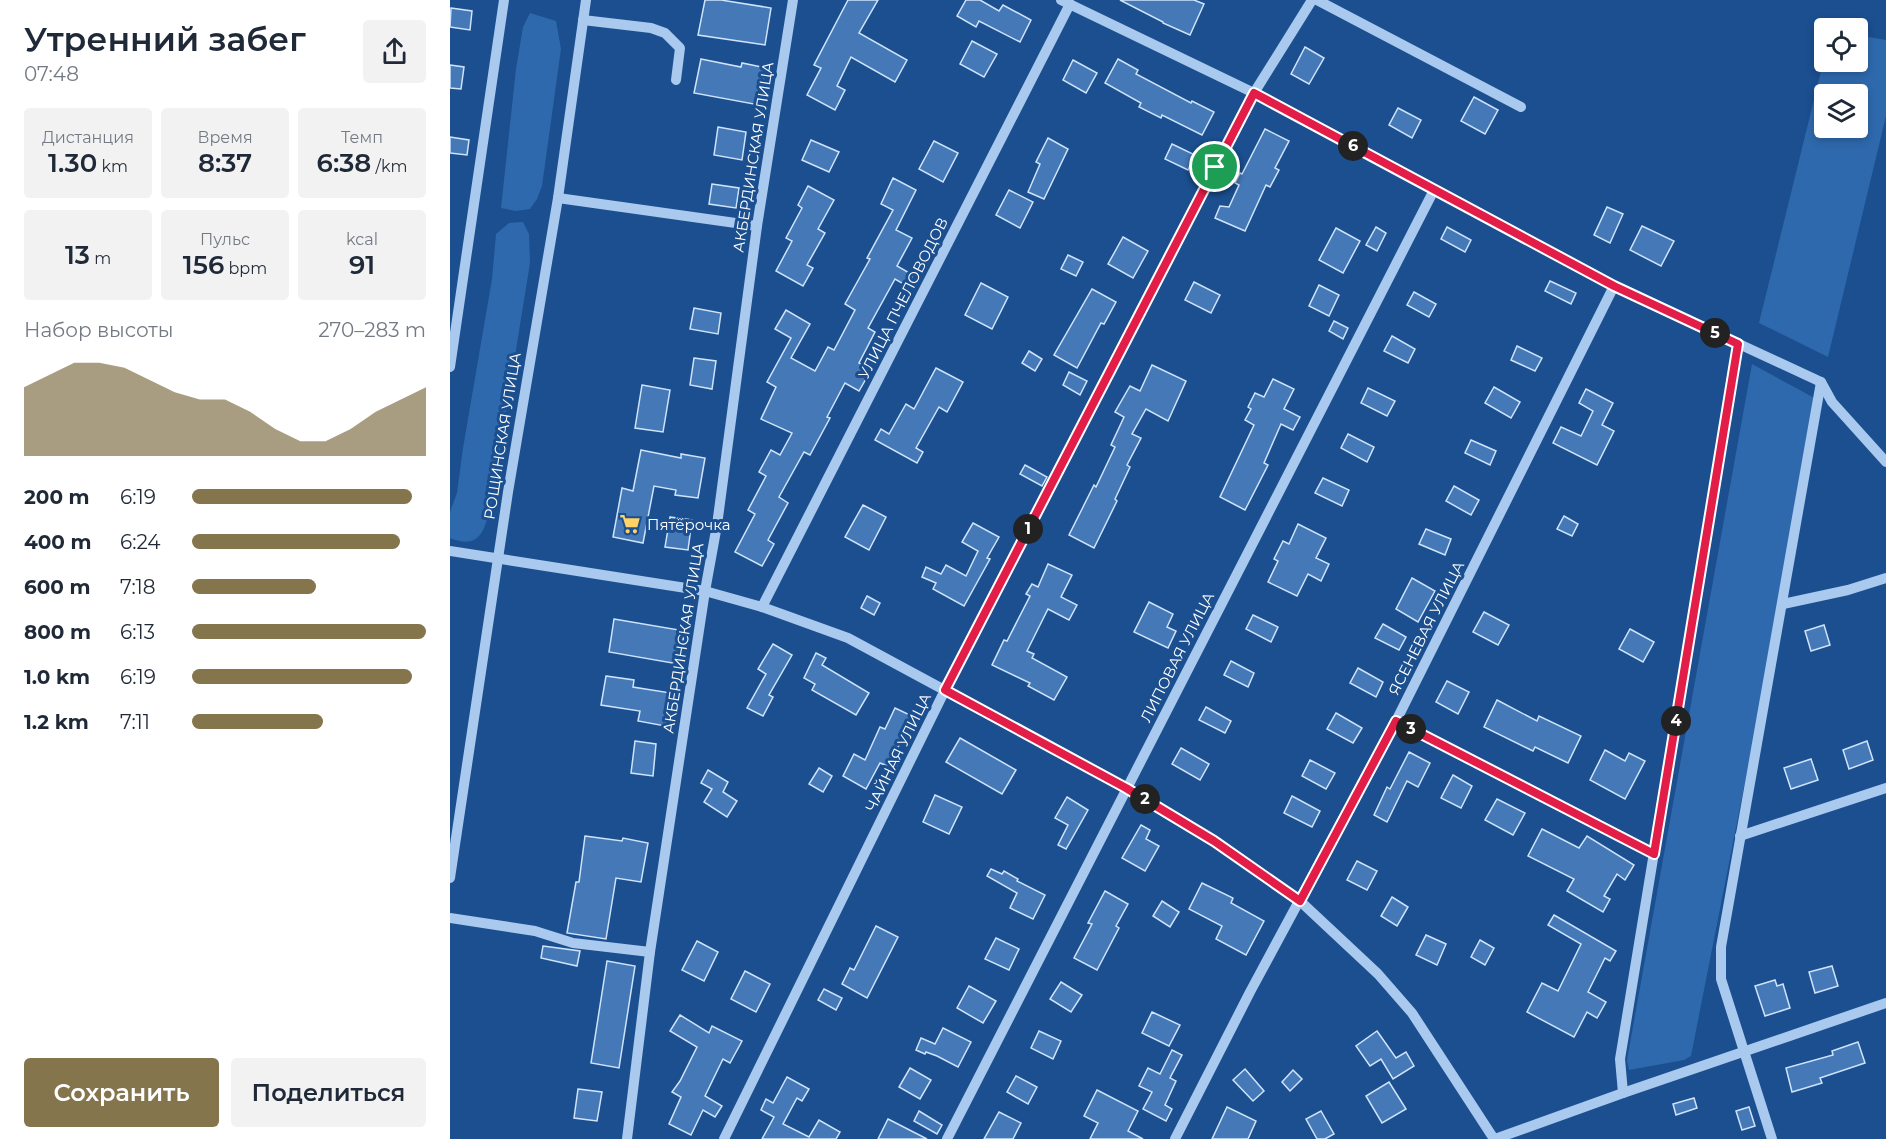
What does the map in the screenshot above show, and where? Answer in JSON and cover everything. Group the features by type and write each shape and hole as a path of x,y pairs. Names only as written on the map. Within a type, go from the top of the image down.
{"street":[{"path":"450,367 504,0"},
{"name":"РОЩИНСКАЯ УЛИЦА","path":"450,878 498,557 558,198 586,0"},
{"name":"АКБЕРДИНСКАЯ УЛИЦА","path":"627,1139 650,952 717,525 757,226 793,0"},
{"name":"ЧАЙНАЯ УЛИЦА","path":"724,1139 945,690 1254,93 1312,0"},
{"path":"1317,0 1521,107"},
{"path":"1065,2 1254,93 1614,286 1821,382 1832,402 1886,462"},
{"name":"УЛИЦА ПЧЕЛОВОДОВ","path":"762,607 1065,2"},
{"path":"583,20 651,28 665,33 680,48 676,80"},
{"name":"ЛИПОВАЯ УЛИЦА","path":"947,1139 1434,190"},
{"path":"558,198 757,226"},
{"name":"ЯСЕНЕВАЯ УЛИЦА","path":"1175,1139 1250,992 1396,721 1614,286"},
{"path":"1623,1093 1620,1059 1738,344"},
{"path":"1772,1139 1721,979 1721,947 1821,382"},
{"path":"450,551 705,591 762,607 848,638 1126,788 1214,841 1300,901 1378,974 1413,1013 1495,1139 1886,1003"},
{"path":"1782,604 1848,590 1886,578"},
{"path":"1396,721 1654,854"},
{"path":"1740,836 1886,788"},
{"path":"450,918 534,931 573,943 650,952"}],"shaded area":[{"path":"530,13 556,21 561,49 542,186 530,209 516,211 501,208 516,69 523,27"},
{"path":"1868,37 1886,40 1886,116 1828,357 1759,323 1814,100 1814,138 1868,138 1868,84 1818,84 1821,72 1868,72"},
{"path":"523,222 529,234 530,263 491,505 480,535 469,542 460,541 450,538 450,512 457,493 492,279 496,234 509,223"},
{"path":"1752,364 1820,401 1691,1056 1684,1060 1629,1070 1627,1060"}],"building":[{"path":"705,0 721,0 771,8 765,45 698,35"},
{"path":"848,0 878,0 859,33 907,60 895,82 851,57 837,86 845,90 835,110 807,95 821,68 814,65"},
{"path":"966,0 980,0 999,11 1003,5 1031,20 1020,42 979,21 976,27 957,16"},
{"path":"1120,0 1194,0 1204,4 1190,35"},
{"path":"451,8 472,11 470,30 450,27"},
{"path":"972,41 997,54 984,77 960,64"},
{"path":"1305,47 1324,58 1309,84 1291,74"},
{"path":"701,59 741,67 742,63 766,68 759,105 694,93"},
{"path":"1118,59 1138,70 1136,74 1191,103 1192,101 1214,112 1202,135 1162,115 1161,118 1139,107 1141,103 1105,83"},
{"path":"1073,60 1097,73 1086,93 1063,80"},
{"path":"450,65 464,67 461,89 450,88"},
{"path":"1474,97 1498,110 1485,134 1461,121"},
{"path":"1398,108 1421,120 1412,138 1389,125"},
{"path":"718,127 746,132 742,160 714,155"},
{"path":"1265,129 1289,141 1275,168 1279,170 1270,187 1266,185 1245,231 1215,218 1220,206 1229,207 1239,185 1235,183"},
{"path":"450,137 469,140 467,155 450,153"},
{"path":"1048,138 1068,149 1044,199 1028,192 1040,164 1036,162"},
{"path":"811,140 839,152 829,172 802,160"},
{"path":"934,141 958,153 943,182 919,169"},
{"path":"1172,144 1195,155 1188,170 1165,159"},
{"path":"893,178 916,190 896,230 912,238 897,266 913,275 907,286 895,279 868,328 875,332 859,363 871,370 859,391 845,383 827,417 830,418 810,455 804,452 779,497 788,503 768,540 774,544 762,566 735,552 755,514 748,510 766,476 759,472 771,450 780,455 792,433 761,419 776,387 767,382 791,338 775,329 786,310 810,324 791,358 815,371 828,347 834,350 855,310 845,304 870,259 867,258 893,210 881,204"},
{"path":"712,184 739,188 736,208 709,204"},
{"path":"808,186 834,200 818,229 825,233 807,265 813,268 803,286 776,271 792,241 786,238 802,208 798,205"},
{"path":"1009,190 1033,202 1020,228 996,215"},
{"path":"1607,207 1623,214 1610,243 1594,235"},
{"path":"1642,226 1674,241 1661,266 1630,250"},
{"path":"1376,227 1386,233 1377,251 1366,245"},
{"path":"1447,227 1471,240 1465,252 1441,239"},
{"path":"1336,228 1360,241 1343,273 1319,260"},
{"path":"1123,237 1148,251 1133,278 1108,264"},
{"path":"1068,255 1083,262 1076,276 1061,269"},
{"path":"1550,281 1576,293 1571,304 1545,291"},
{"path":"1194,282 1220,295 1211,313 1185,300"},
{"path":"981,283 1008,297 992,329 965,315"},
{"path":"1319,285 1339,295 1329,316 1309,306"},
{"path":"1092,289 1116,302 1104,324 1101,323 1077,368 1054,355"},
{"path":"1414,292 1436,304 1429,317 1407,305"},
{"path":"694,308 721,313 718,334 690,329"},
{"path":"1334,321 1348,328 1343,339 1329,331"},
{"path":"1392,336 1415,349 1408,363 1384,351"},
{"path":"1517,346 1542,358 1535,371 1511,360"},
{"path":"1029,351 1042,359 1035,371 1022,363"},
{"path":"694,358 716,361 712,389 690,385"},
{"path":"1152,365 1186,381 1168,421 1146,409 1132,434 1141,438 1127,465 1130,467 1115,499 1117,501 1094,548 1069,535 1115,447 1111,445 1124,417 1115,412 1130,386 1140,391"},
{"path":"936,368 963,382 947,412 939,407 916,448 923,452 917,463 875,440 881,429 889,434 906,404 914,409"},
{"path":"1069,372 1087,381 1080,395 1063,385"},
{"path":"1273,379 1294,389 1284,409 1300,417 1293,430 1281,424 1264,463 1268,465 1245,510 1220,497 1254,425 1245,420 1251,409 1248,407 1255,393 1264,397"},
{"path":"642,385 670,390 663,432 635,428"},
{"path":"1494,387 1520,402 1511,418 1485,403"},
{"path":"1368,388 1395,401 1387,416 1361,403"},
{"path":"1586,389 1613,403 1602,425 1614,431 1597,465 1553,443 1561,427 1581,436 1593,411 1579,403"},
{"path":"1348,434 1374,447 1367,462 1341,448"},
{"path":"1471,440 1496,451 1490,465 1465,453"},
{"path":"641,450 681,458 681,454 705,458 698,498 675,495 676,490 654,486 643,543 613,537 622,488 633,491"},
{"path":"1025,465 1047,477 1042,486 1020,474"},
{"path":"1323,478 1349,490 1342,506 1315,493"},
{"path":"1454,486 1479,500 1471,515 1446,501"},
{"path":"863,505 886,517 869,550 845,537"},
{"path":"1564,516 1578,524 1572,536 1557,529"},
{"path":"670,517 692,520 688,550 665,547"},
{"path":"973,523 999,537 987,558 990,559 964,606 933,589 936,583 922,577 926,567 941,574 946,565 966,576 978,551 962,542"},
{"path":"1298,524 1326,538 1316,558 1329,564 1321,581 1308,574 1297,596 1268,582 1278,561 1274,559 1283,541 1289,544"},
{"path":"1426,529 1451,539 1445,555 1419,544"},
{"path":"1048,564 1072,575 1061,597 1077,605 1069,620 1048,609 1027,651 1034,654 1032,658 1067,677 1054,700 1028,686 1030,683 992,665 1030,596 1026,594 1032,584 1038,587"},
{"path":"1412,578 1435,591 1418,622 1396,609"},
{"path":"867,596 880,603 874,615 861,608"},
{"path":"1149,602 1173,614 1167,627 1176,631 1168,648 1134,632"},
{"path":"1484,612 1509,625 1498,645 1473,632"},
{"path":"1253,615 1278,627 1271,642 1246,629"},
{"path":"614,619 685,631 678,664 609,652"},
{"path":"1383,624 1406,637 1399,650 1375,638"},
{"path":"1824,625 1830,645 1811,651 1805,631"},
{"path":"1630,629 1654,642 1643,662 1619,649"},
{"path":"773,644 792,655 769,695 773,697 763,716 747,708 766,674 758,669"},
{"path":"816,653 826,658 822,665 869,693 856,715 812,690 815,684 804,678"},
{"path":"1231,661 1254,673 1248,687 1224,675"},
{"path":"1358,668 1383,682 1376,697 1350,683"},
{"path":"606,676 634,680 633,687 671,693 665,726 638,721 640,711 601,705"},
{"path":"1447,681 1469,692 1458,714 1436,702"},
{"path":"1497,700 1537,721 1539,716 1581,736 1568,763 1535,747 1533,751 1484,727"},
{"path":"1206,707 1231,721 1225,733 1199,720"},
{"path":"895,708 912,716 896,752 902,755 895,769 880,763 866,789 843,776 854,754 865,760 880,727 885,729"},
{"path":"1336,713 1362,728 1353,743 1327,729"},
{"path":"960,738 1016,770 1002,794 946,762"},
{"path":"635,741 656,744 653,776 631,773"},
{"path":"1867,741 1873,760 1849,769 1843,750"},
{"path":"1181,748 1209,764 1200,780 1172,764"},
{"path":"1605,750 1625,761 1629,753 1645,761 1625,799 1590,780"},
{"path":"1409,752 1430,763 1418,787 1407,781 1387,822 1374,815 1387,787 1390,789"},
{"path":"1811,759 1818,780 1791,789 1784,768"},
{"path":"1310,760 1335,773 1326,789 1302,776"},
{"path":"819,768 832,776 823,792 809,784"},
{"path":"708,770 728,782 723,792 737,801 727,817 704,802 712,789 701,783"},
{"path":"1453,775 1472,786 1461,808 1441,798"},
{"path":"935,795 962,807 949,834 923,822"},
{"path":"1292,796 1320,811 1312,827 1284,813"},
{"path":"1067,797 1088,810 1066,849 1058,845 1068,825 1055,818"},
{"path":"1497,799 1525,813 1513,835 1485,820"},
{"path":"1141,825 1150,830 1146,839 1159,846 1145,871 1122,858"},
{"path":"1542,829 1579,848 1587,836 1634,865 1625,880 1617,874 1604,896 1610,899 1603,912 1567,891 1574,879 1528,856"},
{"path":"585,836 622,841 623,838 648,843 641,882 616,878 606,939 567,933 576,882 579,882"},
{"path":"1357,861 1377,871 1367,890 1347,880"},
{"path":"991,869 1002,874 1004,871 1018,879 1017,881 1045,895 1033,919 1010,908 1017,893 987,876"},
{"path":"1202,883 1233,898 1231,903 1264,921 1246,955 1216,939 1222,926 1189,909"},
{"path":"1105,891 1128,904 1116,926 1119,928 1097,970 1074,958 1092,924 1088,923"},
{"path":"1392,897 1408,907 1397,926 1381,916"},
{"path":"1162,901 1179,912 1170,927 1153,916"},
{"path":"1554,915 1616,951 1610,961 1605,958 1588,992 1606,1002 1597,1018 1587,1012 1574,1037 1527,1012 1542,983 1558,991 1581,944 1548,925"},
{"path":"876,926 898,937 867,998 842,984 850,968 854,970"},
{"path":"1426,935 1446,944 1437,965 1416,955"},
{"path":"996,938 1019,949 1009,970 985,959"},
{"path":"1480,940 1494,948 1485,965 1471,957"},
{"path":"697,941 718,952 704,981 682,970"},
{"path":"543,946 580,951 577,966 541,958"},
{"path":"607,961 635,966 619,1068 591,1063"},
{"path":"1832,966 1838,986 1815,993 1809,972"},
{"path":"745,971 770,984 756,1012 731,999"},
{"path":"1775,980 1777,986 1783,984 1790,1008 1765,1016 1755,986"},
{"path":"1061,982 1082,995 1071,1012 1050,999"},
{"path":"969,986 996,1001 983,1023 957,1008"},
{"path":"824,989 842,998 836,1010 818,1000"},
{"path":"1152,1012 1180,1025 1169,1046 1142,1033"},
{"path":"680,1015 709,1033 712,1026 742,1041 730,1063 723,1059 705,1096 722,1106 715,1117 703,1110 691,1135 669,1124 681,1097 672,1092 697,1047 670,1031"},
{"path":"943,1028 971,1042 958,1067 937,1056 916,1050 921,1038 935,1044"},
{"path":"1039,1031 1061,1041 1053,1059 1031,1048"},
{"path":"1377,1031 1396,1058 1406,1052 1414,1066 1393,1079 1381,1059 1370,1066 1356,1046"},
{"path":"1858,1042 1865,1063 1820,1078 1822,1083 1792,1092 1786,1068 1833,1055 1832,1051"},
{"path":"1172,1050 1182,1055 1170,1078 1176,1081 1165,1105 1172,1109 1166,1121 1143,1109 1152,1092 1139,1086 1148,1068 1160,1074"},
{"path":"910,1068 931,1080 920,1099 899,1087"},
{"path":"1245,1069 1264,1091 1253,1101 1233,1080"},
{"path":"1293,1070 1302,1079 1290,1091 1282,1082"},
{"path":"1016,1076 1037,1087 1028,1104 1007,1092"},
{"path":"787,1077 809,1089 802,1101 797,1098 783,1124 809,1137 819,1120 840,1132 836,1139 762,1139 774,1117 761,1110 766,1099 773,1103"},
{"path":"1389,1082 1406,1109 1382,1123 1366,1096"},
{"path":"578,1089 602,1092 597,1121 574,1118"},
{"path":"1097,1090 1138,1111 1128,1131 1143,1139 1090,1139 1098,1123 1084,1116"},
{"path":"1694,1098 1697,1108 1676,1115 1673,1104"},
{"path":"1227,1107 1256,1121 1248,1139 1212,1139"},
{"path":"1749,1107 1755,1126 1742,1130 1736,1111"},
{"path":"919,1111 942,1125 937,1134 914,1121"},
{"path":"1321,1111 1334,1134 1325,1139 1317,1139 1306,1119"},
{"path":"999,1112 1021,1123 1013,1139 984,1139"},
{"path":"888,1119 927,1139 878,1139"}],"place":[{"name":"Пятёрочка","path":"630,524"}],"route":[{"path":"1254,93 1614,286 1738,344 1654,854 1396,721 1300,901 1214,841 1126,788 945,690 1215,167 1254,93"}]}
